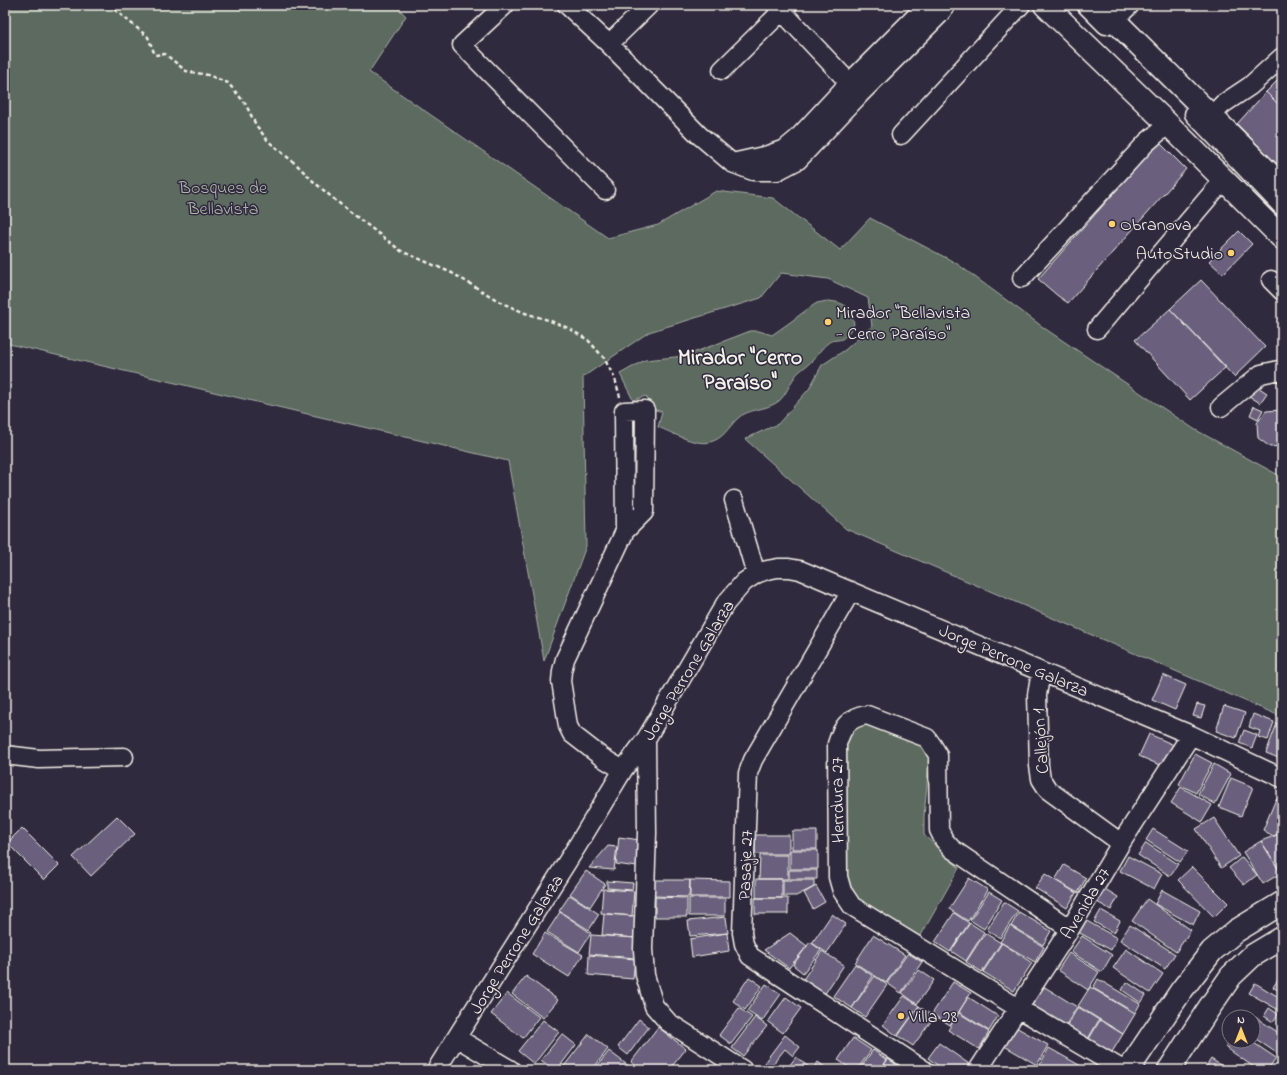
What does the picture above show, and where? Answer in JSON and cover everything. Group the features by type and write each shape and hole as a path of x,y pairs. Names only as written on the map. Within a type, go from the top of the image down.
{"main road":[{"path":"1045,5 1168,124 1282,238"},
{"path":"1099,5 1282,186"},
{"path":"1128,1070 1181,991 1212,951 1236,931 1282,903"},
{"path":"1169,1070 1230,976 1252,956 1282,938"}],"street":[{"path":"505,5 462,44 605,190"},
{"path":"567,5 609,44 699,135 732,163 753,171 776,171 798,160 855,88 927,5"},
{"path":"609,44 649,5"},
{"path":"855,88 939,15 946,5"},
{"path":"901,136 1021,5"},
{"path":"1060,5 1282,223"},
{"path":"1086,5 1189,108 1282,206"},
{"path":"1114,20 1130,5"},
{"path":"722,70 782,7 855,88"},
{"path":"1211,116 1223,104 1250,86 1282,57"},
{"path":"1022,278 1146,144 1168,124"},
{"path":"1097,329 1224,181"},
{"path":"1221,407 1261,374 1279,370 1282,372"},
{"path":"623,770 577,740 572,734 568,726 561,680 565,659 625,531 624,411"},
{"path":"734,500 756,574"},
{"name":"Jorge Perrone Galarza","path":"436,1070 623,770 646,739 725,604 744,582 756,574 767,570 789,568 800,570 1190,735 1282,778"},
{"name":"Pasaje 27","path":"850,591 753,760 748,773 742,933 744,944 750,956 924,1070"},
{"name":"Callejón 1","path":"1041,672 1037,695 1039,766 1041,779 1048,790 1121,843"},
{"name":"Herrdura 27","path":"1070,929 952,849 944,840 939,830 938,755 927,738 867,715 859,716 846,724 840,733 837,744 838,877 842,891 852,906 1018,1008 1123,1070"},
{"name":"Avenida 27","path":"978,1070 1070,929 1121,843 1190,735"},
{"path":"646,739 647,833 643,949 645,975 654,1006 668,1022 743,1070"},
{"path":"5,755 38,759 124,757"},
{"path":"457,1038 511,1070"}],"path":[{"path":"109,5 148,37 155,55 166,54 186,71 208,75 228,84 245,103 256,124 268,141 297,164 331,197 401,250 452,273 502,303 525,313 568,328 588,340 604,358 615,379 624,411"}],"green space":[{"name":"Bosques de Bellavista","path":"5,5 395,5 406,16 369,72 608,238 658,225 716,191 773,198 840,250 870,218 956,263 1047,330 1194,429 1282,477 1282,717 846,529 745,439 778,424 809,389 822,365 845,350 872,326 868,298 828,279 781,273 761,298 649,332 583,377 586,546 544,661 508,461 5,343"},
{"name":"Mirador \"Cerro Paraíso\"","path":"827,301 843,304 851,313 854,324 847,334 842,339 831,341 826,345 812,361 800,371 792,381 784,396 779,401 741,415 722,436 715,441 704,443 697,442 683,438 658,427 662,412 653,409 646,396 633,400 620,374 645,360 685,356 750,331 759,331 772,335 817,303"},
{"path":"867,720 923,741 930,752 924,816 924,835 959,868 919,939 859,900 844,876 839,748 850,727"}],"building":[{"path":"1282,76 1282,108 1266,92"},
{"path":"1266,92 1282,108 1282,169 1237,124"},
{"name":"Obranova","path":"1159,142 1186,169 1068,303 1038,279"},
{"name":"AutoStudio","path":"1239,231 1252,244 1223,274 1209,261"},
{"path":"1201,280 1265,347 1234,377 1170,309"},
{"path":"1170,309 1226,367 1190,400 1135,340"},
{"path":"1256,386 1267,393 1260,403 1249,396"},
{"path":"1254,406 1263,410 1258,419 1250,415"},
{"path":"1282,410 1282,446 1270,447 1258,438 1257,423 1266,411"},
{"path":"1163,675 1186,685 1175,710 1152,700"},
{"path":"1197,704 1205,706 1201,718 1193,716"},
{"path":"1224,706 1245,713 1236,738 1216,731"},
{"path":"1253,714 1274,722 1268,740 1258,737 1260,731 1249,727"},
{"path":"1277,723 1282,724 1281,759 1266,753"},
{"path":"1244,730 1257,735 1252,748 1239,743"},
{"path":"1149,734 1174,745 1164,767 1139,756"},
{"path":"1195,754 1212,763 1196,793 1179,784"},
{"path":"1214,764 1231,774 1215,804 1198,794"},
{"path":"1231,778 1253,787 1241,816 1219,807"},
{"path":"1181,787 1212,805 1202,822 1171,803"},
{"path":"1276,799 1282,801 1282,833 1273,836 1263,830"},
{"path":"117,816 135,834 91,876 73,857"},
{"path":"1214,818 1239,856 1221,868 1196,829"},
{"path":"22,828 59,865 44,880 7,843"},
{"path":"1153,829 1188,851 1180,862 1146,840"},
{"path":"792,831 817,831 817,849 792,849"},
{"path":"1282,833 1282,872 1281,873 1261,841"},
{"path":"755,835 789,835 789,854 755,854"},
{"path":"619,837 640,840 644,868 616,864"},
{"path":"1261,841 1281,873 1263,884 1243,852"},
{"path":"1146,843 1178,864 1170,876 1138,855"},
{"path":"608,846 617,847 614,870 589,868"},
{"path":"790,850 818,850 818,869 790,869"},
{"path":"760,855 788,855 788,879 759,879"},
{"path":"1128,856 1162,874 1154,889 1120,871"},
{"path":"1242,857 1257,875 1244,885 1229,868"},
{"path":"1064,865 1086,878 1078,893 1055,880"},
{"path":"1192,867 1228,903 1214,917 1178,880"},
{"path":"789,870 817,870 817,879 789,879"},
{"path":"586,871 605,884 590,907 570,894"},
{"path":"1045,874 1076,893 1067,908 1035,888"},
{"path":"969,878 988,890 968,921 949,909"},
{"path":"756,879 782,879 782,898 756,898"},
{"path":"653,880 690,880 689,897 652,896"},
{"path":"690,880 730,881 730,897 690,897"},
{"path":"783,880 814,880 814,887 796,896 783,896"},
{"path":"607,881 633,883 632,890 607,888"},
{"path":"816,886 825,902 813,909 804,893"},
{"path":"603,889 634,891 632,916 601,913"},
{"path":"1105,889 1118,897 1111,910 1097,902"},
{"path":"1162,890 1200,911 1193,925 1155,904"},
{"path":"989,892 1002,900 984,929 970,920"},
{"path":"570,895 599,914 589,930 559,911"},
{"path":"655,897 687,898 687,917 655,917"},
{"path":"689,898 725,898 725,916 689,916"},
{"path":"755,898 788,898 788,914 755,914"},
{"path":"1147,899 1191,930 1176,952 1132,921"},
{"path":"1004,902 1018,911 1000,938 987,930"},
{"path":"1101,910 1120,921 1114,933 1094,922"},
{"path":"560,912 591,933 579,952 547,932"},
{"path":"1019,912 1051,931 1043,945 1011,926"},
{"path":"954,913 969,923 950,952 935,942"},
{"path":"604,914 636,916 635,938 602,935"},
{"path":"832,914 846,924 827,953 812,943"},
{"path":"726,917 728,933 690,936 688,921"},
{"path":"1085,920 1117,938 1111,950 1078,932"},
{"path":"970,923 984,932 966,961 951,951"},
{"path":"1130,925 1175,954 1165,969 1120,940"},
{"path":"1010,926 1044,947 1035,962 1000,942"},
{"path":"545,933 583,955 569,977 532,954"},
{"path":"727,933 729,951 692,957 690,939"},
{"path":"790,933 807,946 789,968 764,950"},
{"path":"985,933 1001,943 982,972 966,962"},
{"path":"591,935 636,938 635,958 589,954"},
{"path":"873,935 905,955 886,983 855,963"},
{"path":"1082,936 1112,955 1102,972 1071,952"},
{"path":"810,942 821,950 803,973 793,965"},
{"path":"1002,943 1032,963 1014,991 983,972"},
{"path":"1126,949 1163,974 1150,993 1113,968"},
{"path":"822,951 844,965 824,995 802,981"},
{"path":"908,953 922,962 901,993 887,983"},
{"path":"1069,953 1099,972 1088,990 1058,970"},
{"path":"589,955 635,959 633,979 588,975"},
{"path":"855,964 873,976 852,1008 833,996"},
{"path":"919,970 934,980 917,1004 902,993"},
{"path":"1282,974 1282,993 1273,987"},
{"path":"526,976 558,1000 543,1018 512,994"},
{"path":"875,976 887,985 865,1017 852,1008"},
{"path":"749,977 762,986 745,1010 733,1001"},
{"path":"1098,979 1140,1004 1135,1013 1093,988"},
{"path":"953,982 971,993 950,1025 932,1014"},
{"path":"1127,982 1146,995 1141,1003 1122,990"},
{"path":"1255,983 1282,999 1282,1012 1249,993"},
{"path":"766,984 781,994 762,1021 747,1011"},
{"path":"1043,986 1077,1007 1063,1030 1028,1009"},
{"path":"1090,987 1135,1014 1123,1034 1078,1006"},
{"path":"507,993 539,1017 523,1038 491,1014"},
{"name":"Villa 28","path":"904,996 919,1006 897,1036 883,1025"},
{"path":"786,997 801,1008 783,1033 768,1022"},
{"path":"968,997 998,1016 989,1031 959,1012"},
{"path":"919,1006 934,1017 913,1046 898,1036"},
{"path":"1078,1007 1099,1020 1085,1044 1064,1031"},
{"path":"739,1008 752,1017 731,1044 719,1035"},
{"path":"1269,1008 1278,1014 1273,1022 1264,1016"},
{"path":"959,1013 989,1032 979,1049 948,1030"},
{"path":"755,1017 767,1026 743,1056 732,1048"},
{"path":"639,1019 649,1027 628,1055 618,1047"},
{"path":"543,1020 559,1032 534,1064 518,1051"},
{"path":"1100,1020 1123,1034 1109,1057 1086,1044"},
{"path":"1261,1021 1282,1035 1282,1048 1278,1054 1261,1042"},
{"path":"1012,1025 1048,1045 1037,1065 1001,1044"},
{"path":"658,1027 686,1049 669,1070 641,1070 631,1062"},
{"path":"562,1034 576,1045 557,1070 554,1070 541,1060"},
{"path":"589,1034 608,1049 592,1070 561,1070"},
{"path":"785,1035 800,1047 793,1056 785,1049 768,1070 765,1070 761,1067"},
{"path":"853,1038 871,1050 857,1070 853,1070 838,1060"},
{"path":"939,1043 972,1066 969,1070 944,1070 928,1058"},
{"path":"1049,1048 1088,1070 1037,1070"},
{"path":"1261,1048 1276,1058 1267,1070 1258,1070 1228,1049"},
{"path":"873,1050 887,1060 880,1070 859,1070"},
{"path":"609,1051 630,1067 628,1070 594,1070"},
{"path":"796,1057 810,1068 809,1070 786,1070"},
{"path":"888,1059 904,1070 881,1070"},
{"path":"1211,1059 1222,1066 1220,1070 1204,1070"},
{"path":"818,1062 829,1070 812,1070"}],"place":[{"name":"Obranova","path":"1112,224"},
{"name":"AutoStudio","path":"1231,253"},
{"name":"Mirador \"Bellavista - Cerro Paraíso\"","path":"828,322"},
{"name":"Villa 28","path":"901,1016"}],"district":[{"name":"Mirador \"Cerro Paraíso\"","path":"740,368"}]}
